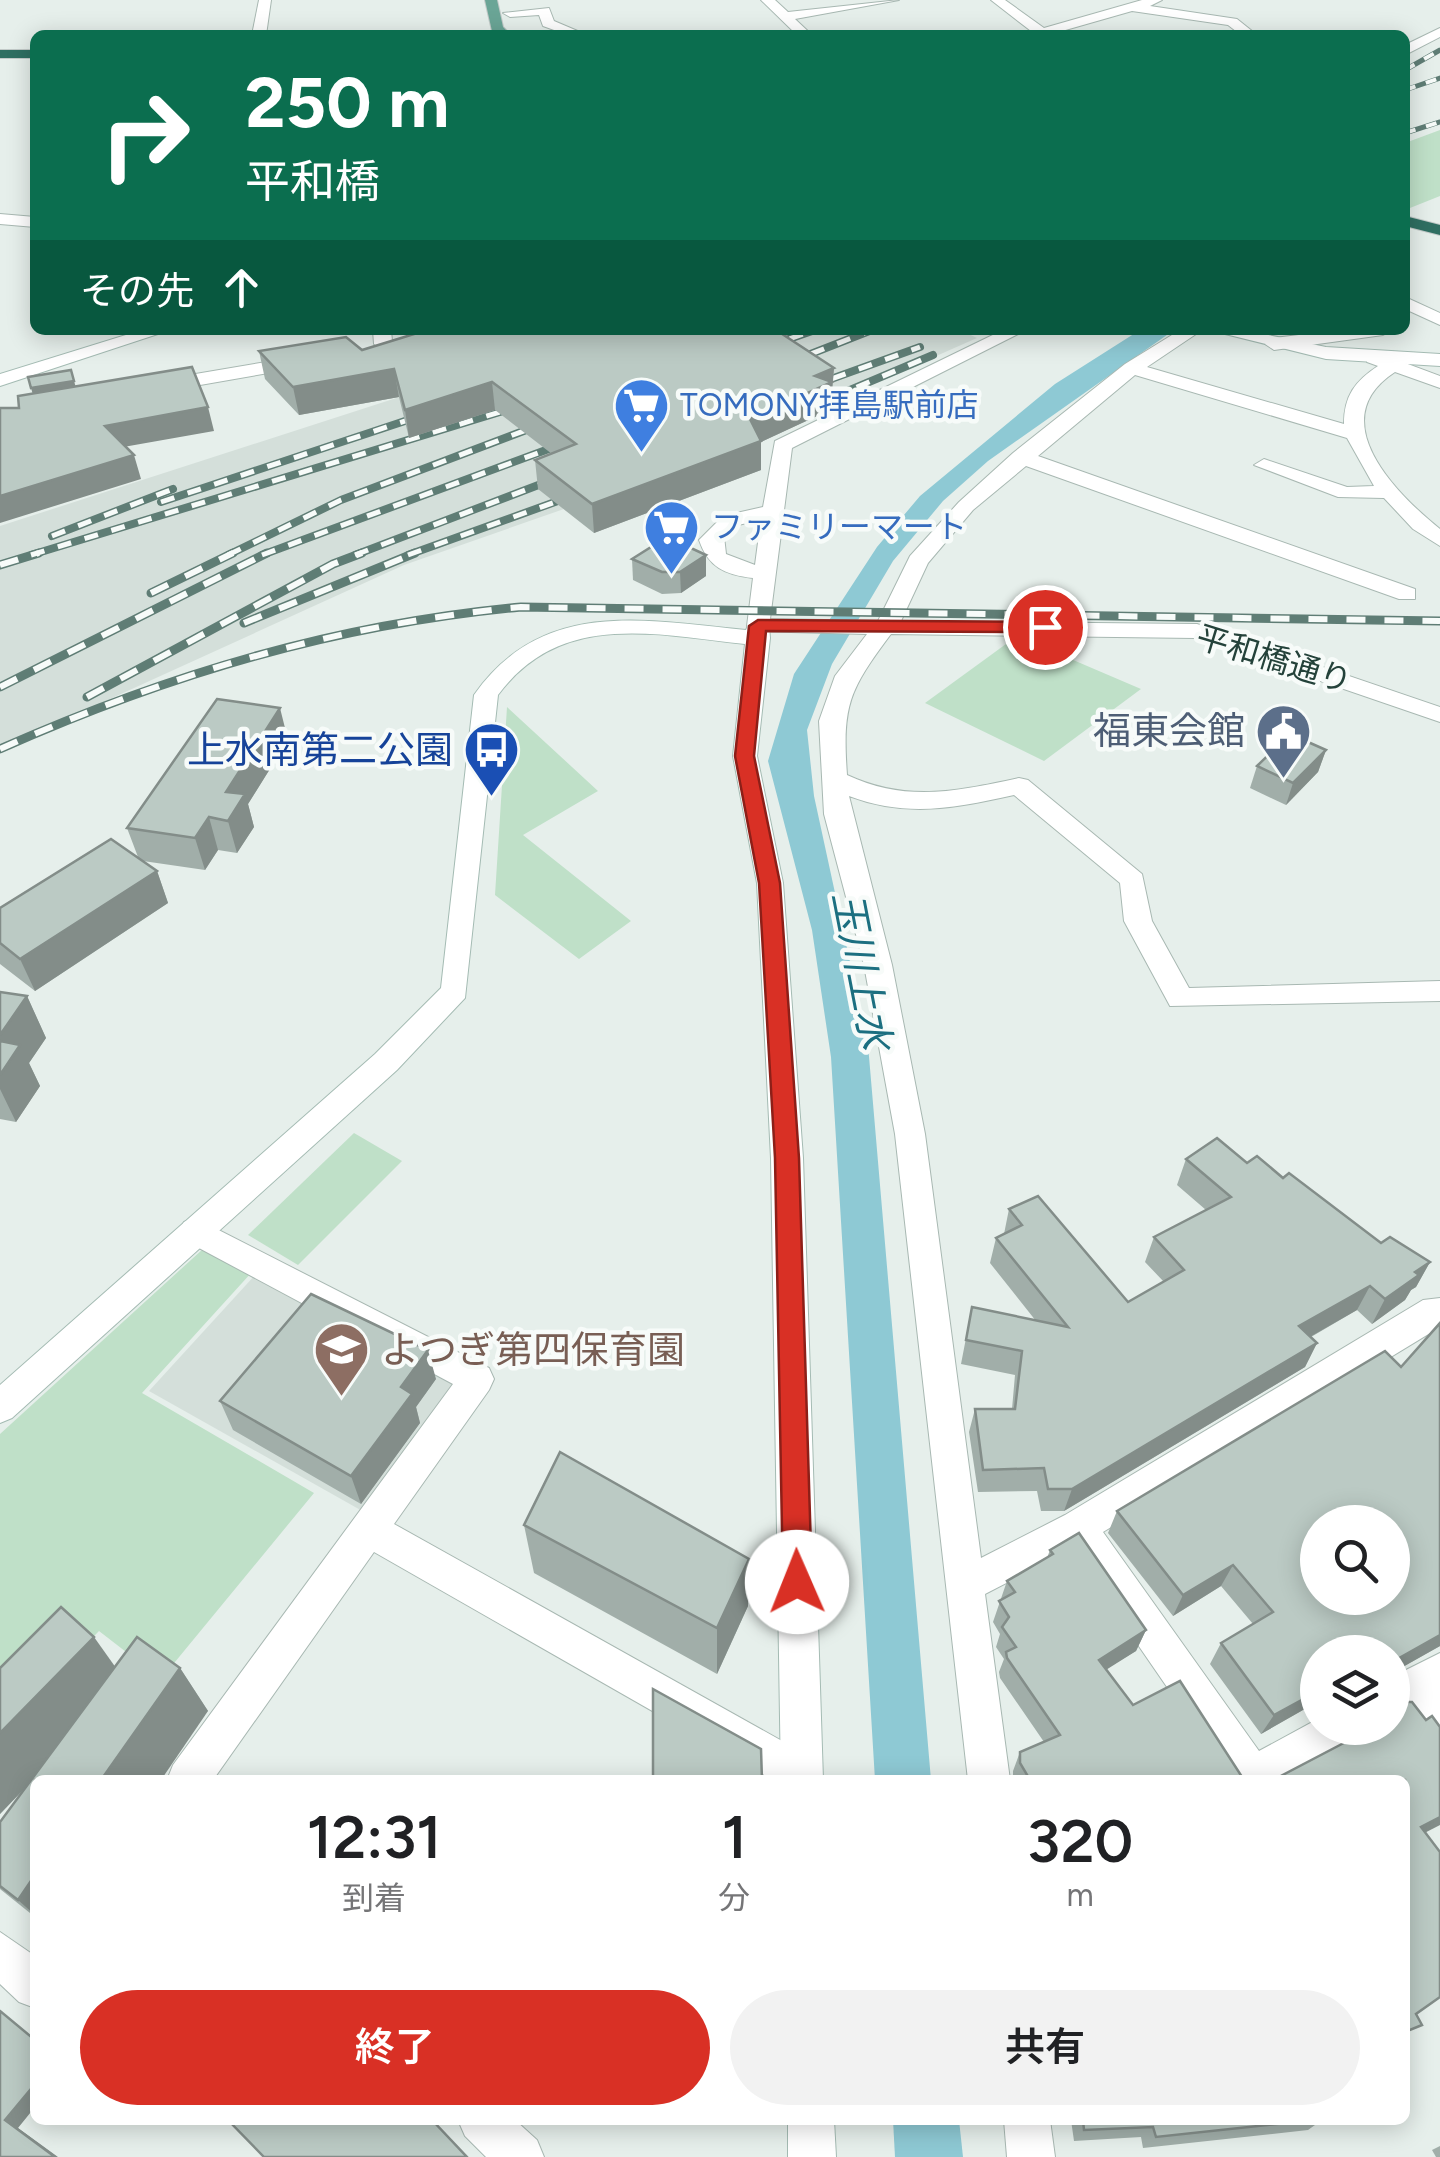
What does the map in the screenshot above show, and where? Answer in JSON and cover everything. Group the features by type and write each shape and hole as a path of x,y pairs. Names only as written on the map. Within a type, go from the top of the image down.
{"highway":[{"path":"0,42 30,45"},
{"path":"0,54 30,46"},
{"path":"1410,206 1440,214"},
{"path":"1410,222 1440,230"}],"main road":[{"path":"491,0 499,30"}],"street":[{"path":"259,30 264,0"},
{"path":"767,0 800,30"},
{"path":"786,16 893,0"},
{"path":"997,0 1032,30"},
{"path":"1129,6 1156,0"},
{"path":"1047,30 1104,6 1129,6 1232,22 1243,30"},
{"path":"510,7 544,11 548,23 567,30"},
{"path":"1410,48 1440,32"},
{"path":"0,219 30,222"},
{"path":"1410,305 1440,321"},
{"path":"1410,326 1440,321"},
{"path":"0,380 145,335"},
{"path":"380,342 425,335"},
{"path":"802,1775 787,1158 770,883 744,756 782,445 1007,335"},
{"path":"988,1775 910,1134 878,965 837,814 834,703 873,627 918,561 966,506 1020,457 1132,368 1186,335"},
{"path":"1238,335 1382,362 1440,382"},
{"path":"1274,344 1344,335"},
{"path":"148,388 321,359"},
{"path":"1440,360 1382,362 1358,391 1355,434 1358,448 1406,515 1440,540"},
{"path":"1132,368 1355,434"},
{"path":"1020,457 1407,594"},
{"path":"1264,466 1345,493 1388,492"},
{"path":"764,572 738,570 716,558 710,540 721,524 776,512"},
{"name":"平和橋通り","path":"0,1407 386,1062 455,991 486,694 500,669 541,642 581,629 758,632 796,626 1198,631 1440,715"},
{"path":"834,779 853,789 922,807 1020,786 1132,880 1138,921 1180,999 1440,991"},
{"path":"192,1775 478,1379 195,1230"},
{"path":"967,1584 1078,1526 1436,1310 1440,1313"},
{"path":"1078,1526 1251,1775"},
{"path":"372,1530 799,1775"},
{"path":"1256,1775 1310,1745"},
{"path":"0,1954 30,1981"},
{"path":"486,2125 520,2157"},
{"path":"811,2125 812,2157"},
{"path":"1028,2125 1031,2157"}],"shaded area":[{"path":"592,335 977,338 684,467 404,565 0,749 0,526"},
{"path":"256,1274 457,1384 364,1512 149,1391"}],"green space":[{"path":"1440,130 1440,196 1410,208 1410,141"},
{"path":"1017,636 1141,689 1044,761 925,703"},
{"path":"507,707 598,791 523,835 631,921 579,959 495,895"},
{"path":"354,1133 402,1161 298,1265 248,1235"},
{"path":"203,1249 252,1272 142,1393 314,1493 161,1679 99,1631 0,1733 0,1434"}],"water":[{"path":"1132,335 1167,335 988,461 943,501 893,561 832,664 807,730 814,796 868,1045 931,1775 875,1775 831,1057 812,930 768,761 794,674 877,547 920,496 1055,384"},
{"path":"893,2125 960,2125 963,2157 895,2157"}],"building":[{"path":"411,335 784,335 834,368 815,376 832,382 750,419 761,441 592,504 535,460 576,444 492,382 405,410 394,369 293,387 259,351 346,337 362,350"},
{"path":"192,367 208,407 105,426 134,455 0,496 0,408 19,408 18,396"},
{"path":"71,370 74,381 31,388 28,377"},
{"path":"667,537 706,555 680,572 662,572 632,559"},
{"path":"217,699 280,708 226,792 245,794 228,821 209,817 195,838 127,828"},
{"path":"1290,734 1326,750 1293,783 1257,766"},
{"path":"111,839 157,871 20,959 0,943 0,908"},
{"path":"0,992 27,996 0,1035"},
{"path":"0,1041 20,1045 0,1075"},
{"path":"1217,1138 1247,1163 1257,1156 1283,1178 1289,1173 1381,1243 1390,1237 1430,1262 1415,1272 1419,1275 1385,1299 1370,1286 1299,1326 1317,1343 1072,1489 1048,1489 1044,1468 983,1470 975,1409 1015,1409 1022,1351 966,1340 972,1307 1068,1327 996,1238 1022,1225 1009,1209 1038,1196 1128,1302 1184,1270 1154,1237 1231,1197 1186,1159"},
{"path":"311,1294 428,1350 401,1387 412,1394 351,1476 220,1401"},
{"path":"1440,1323 1440,1635 1410,1652 1410,1635 1300,1635 1300,1701 1274,1715 1221,1643 1273,1612 1233,1565 1183,1595 1117,1511 1385,1351 1401,1367"},
{"path":"560,1452 749,1559 717,1628 524,1525"},
{"path":"1079,1533 1146,1630 1099,1660 1133,1705 1180,1681 1241,1775 1027,1775 1020,1763 1020,1752 1060,1735 1007,1658 1006,1652 1016,1647 1002,1627 1009,1617 999,1601 1015,1592 1007,1581 1053,1554 1050,1550"},
{"path":"61,1607 94,1637 0,1733 0,1668"},
{"path":"137,1637 180,1668 105,1775 35,1775"},
{"path":"653,1689 761,1749 762,1775 653,1775"},
{"path":"1410,1702 1426,1720 1432,1716 1440,1727 1440,1817 1421,1827 1440,1852 1440,1997 1416,2014 1422,2025 1410,2030 1410,1775 1283,1775 1340,1745 1410,1745"},
{"path":"30,1781 30,1882 18,1900 0,1886 0,1822"},
{"path":"0,2011 30,2036 30,2090 5,2120 55,2157 0,2157"},
{"path":"233,2125 437,2125 467,2157 264,2157"},
{"path":"1084,2125 1267,2125 1156,2137 1153,2127 1084,2130"}],"railway":[{"path":"1410,67 1440,50"},
{"path":"1410,88 1440,78"},
{"path":"1410,131 1440,122"},
{"path":"763,348 801,335"},
{"path":"785,364 859,335"},
{"path":"806,388 920,347"},
{"path":"805,409 933,355"},
{"path":"31,555 526,404"},
{"path":"161,502 432,412"},
{"path":"228,555 341,500 550,421"},
{"path":"266,554 573,440"},
{"path":"355,555 562,476"},
{"path":"52,536 173,489"},
{"path":"408,555 580,493"},
{"path":"0,565 39,553"},
{"path":"151,593 233,553"},
{"path":"87,697 333,564 362,553"},
{"path":"244,623 415,553"},
{"path":"0,687 266,554"},
{"path":"262,555 266,554"},
{"path":"0,749 127,698 255,656 386,626 521,607 1440,621"}],"place":[{"name":"TOMONY拝島駅前店","path":"641,454"},
{"name":"ファミリーマート","path":"672,576"},
{"name":"福東会館","path":"1284,780"},
{"name":"上水南第二公園","path":"492,799"},
{"name":"よつぎ第四保育園","path":"342,1399"}],"route":[{"path":"797,1582 787,1158 770,883 744,756 758,626 1045,627"}],"water label":[{"name":"玉川上水","path":"862,970"}]}
